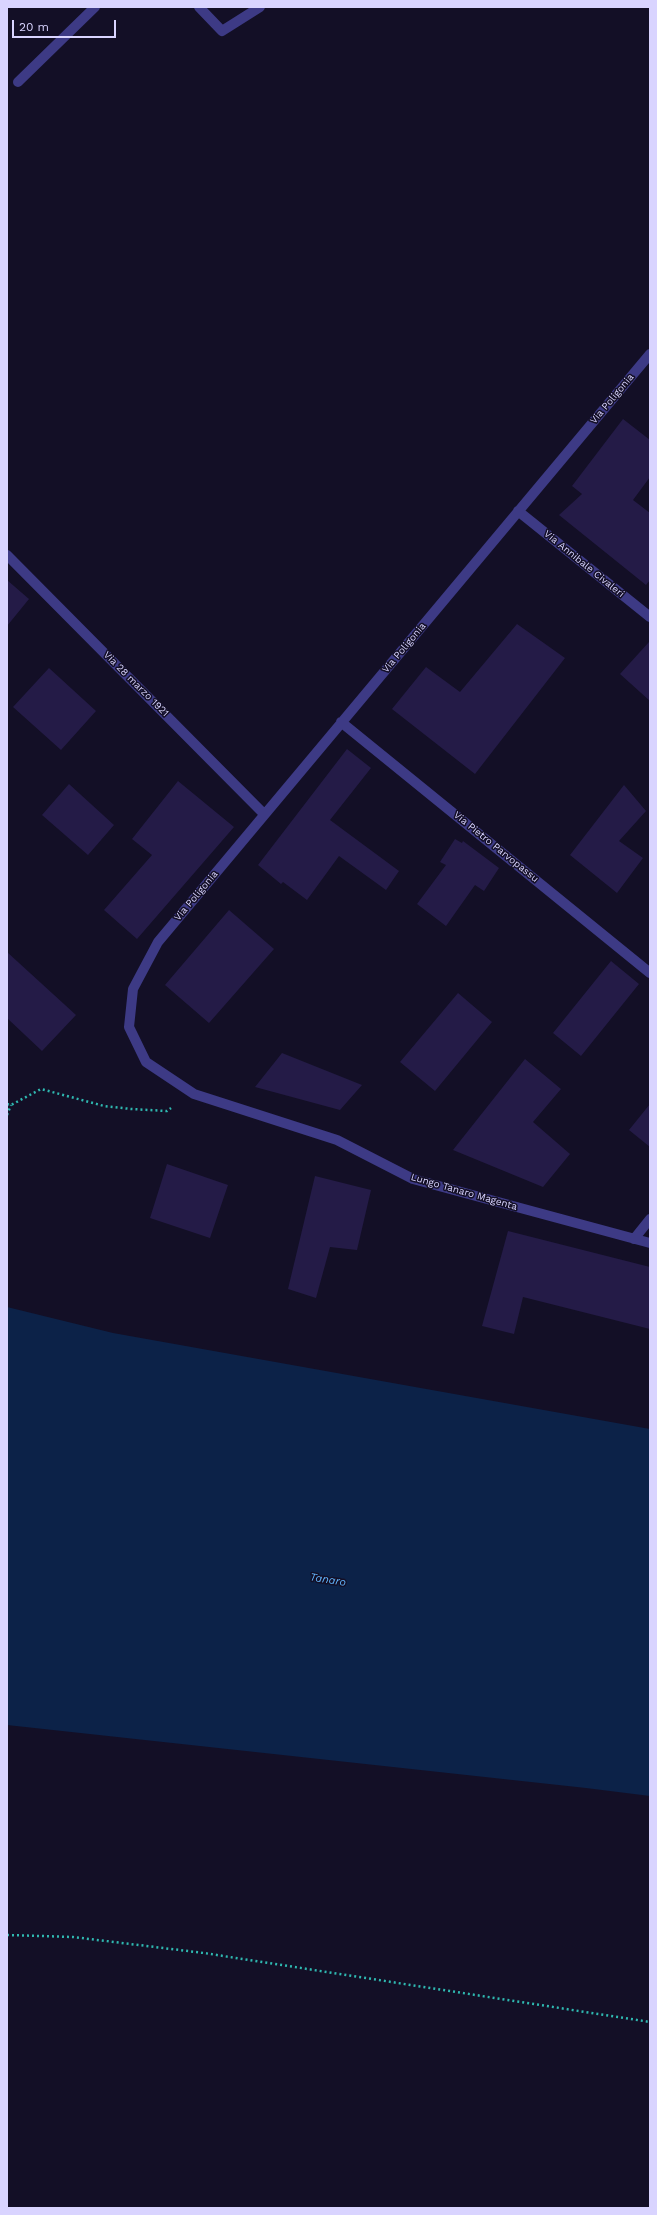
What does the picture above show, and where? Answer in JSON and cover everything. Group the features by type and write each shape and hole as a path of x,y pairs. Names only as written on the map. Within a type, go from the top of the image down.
{"street":[{"path":"18,82 95,7"},
{"path":"199,7 222,31 260,7"},
{"name":"Via Poligonia","path":"158,942 650,354"},
{"name":"Via Annibale Civaleri","path":"518,512 650,617"},
{"name":"Via 28 marzo 1921","path":"7,555 264,814"},
{"name":"Via Pietro Parvopassu","path":"341,722 650,973"},
{"name":"Lungo Tanaro Magenta","path":"158,942 133,989 129,1027 146,1062 194,1094 337,1140 413,1179 650,1243"},
{"path":"634,1239 650,1220"}],"path":[{"path":"7,1115 11,1105 41,1089 104,1106 131,1110 167,1111 194,1094"},
{"path":"7,1104 11,1105"},
{"path":"7,1935 73,1938 204,1953 650,2022"}],"water":[{"name":"Tanaro","path":"7,1307 113,1333 650,1429 650,1796 7,1725"}],"building":[{"path":"623,419 650,440 650,477 633,500 650,513 650,580 646,585 559,515 582,494 572,486"},
{"path":"7,580 29,599 7,626"},
{"path":"517,624 565,658 475,774 392,709 426,667 460,692"},
{"path":"650,642 650,701 620,674"},
{"path":"49,668 96,711 61,750 13,707"},
{"path":"347,749 371,768 330,820 399,871 386,890 339,856 307,900 283,882 281,884 258,865"},
{"path":"178,781 234,827 137,939 104,910 152,855 132,839"},
{"path":"69,784 114,825 88,855 42,815"},
{"path":"624,785 646,811 619,841 643,858 617,893 570,855"},
{"path":"455,839 462,843 463,841 499,868 484,891 475,885 446,926 417,904 446,865 440,862"},
{"path":"229,910 274,949 209,1023 165,985"},
{"path":"7,952 76,1015 42,1051 7,1018"},
{"path":"611,961 639,984 581,1056 553,1033"},
{"path":"458,993 492,1022 435,1091 400,1062"},
{"path":"282,1053 362,1085 340,1110 255,1087"},
{"path":"525,1059 561,1089 533,1122 570,1154 543,1187 453,1150"},
{"path":"650,1104 650,1147 629,1130"},
{"path":"167,1164 228,1185 210,1238 150,1218"},
{"path":"315,1176 371,1190 357,1250 330,1247 316,1298 288,1289"},
{"path":"508,1231 650,1267 650,1329 523,1297 514,1334 482,1326"}]}
